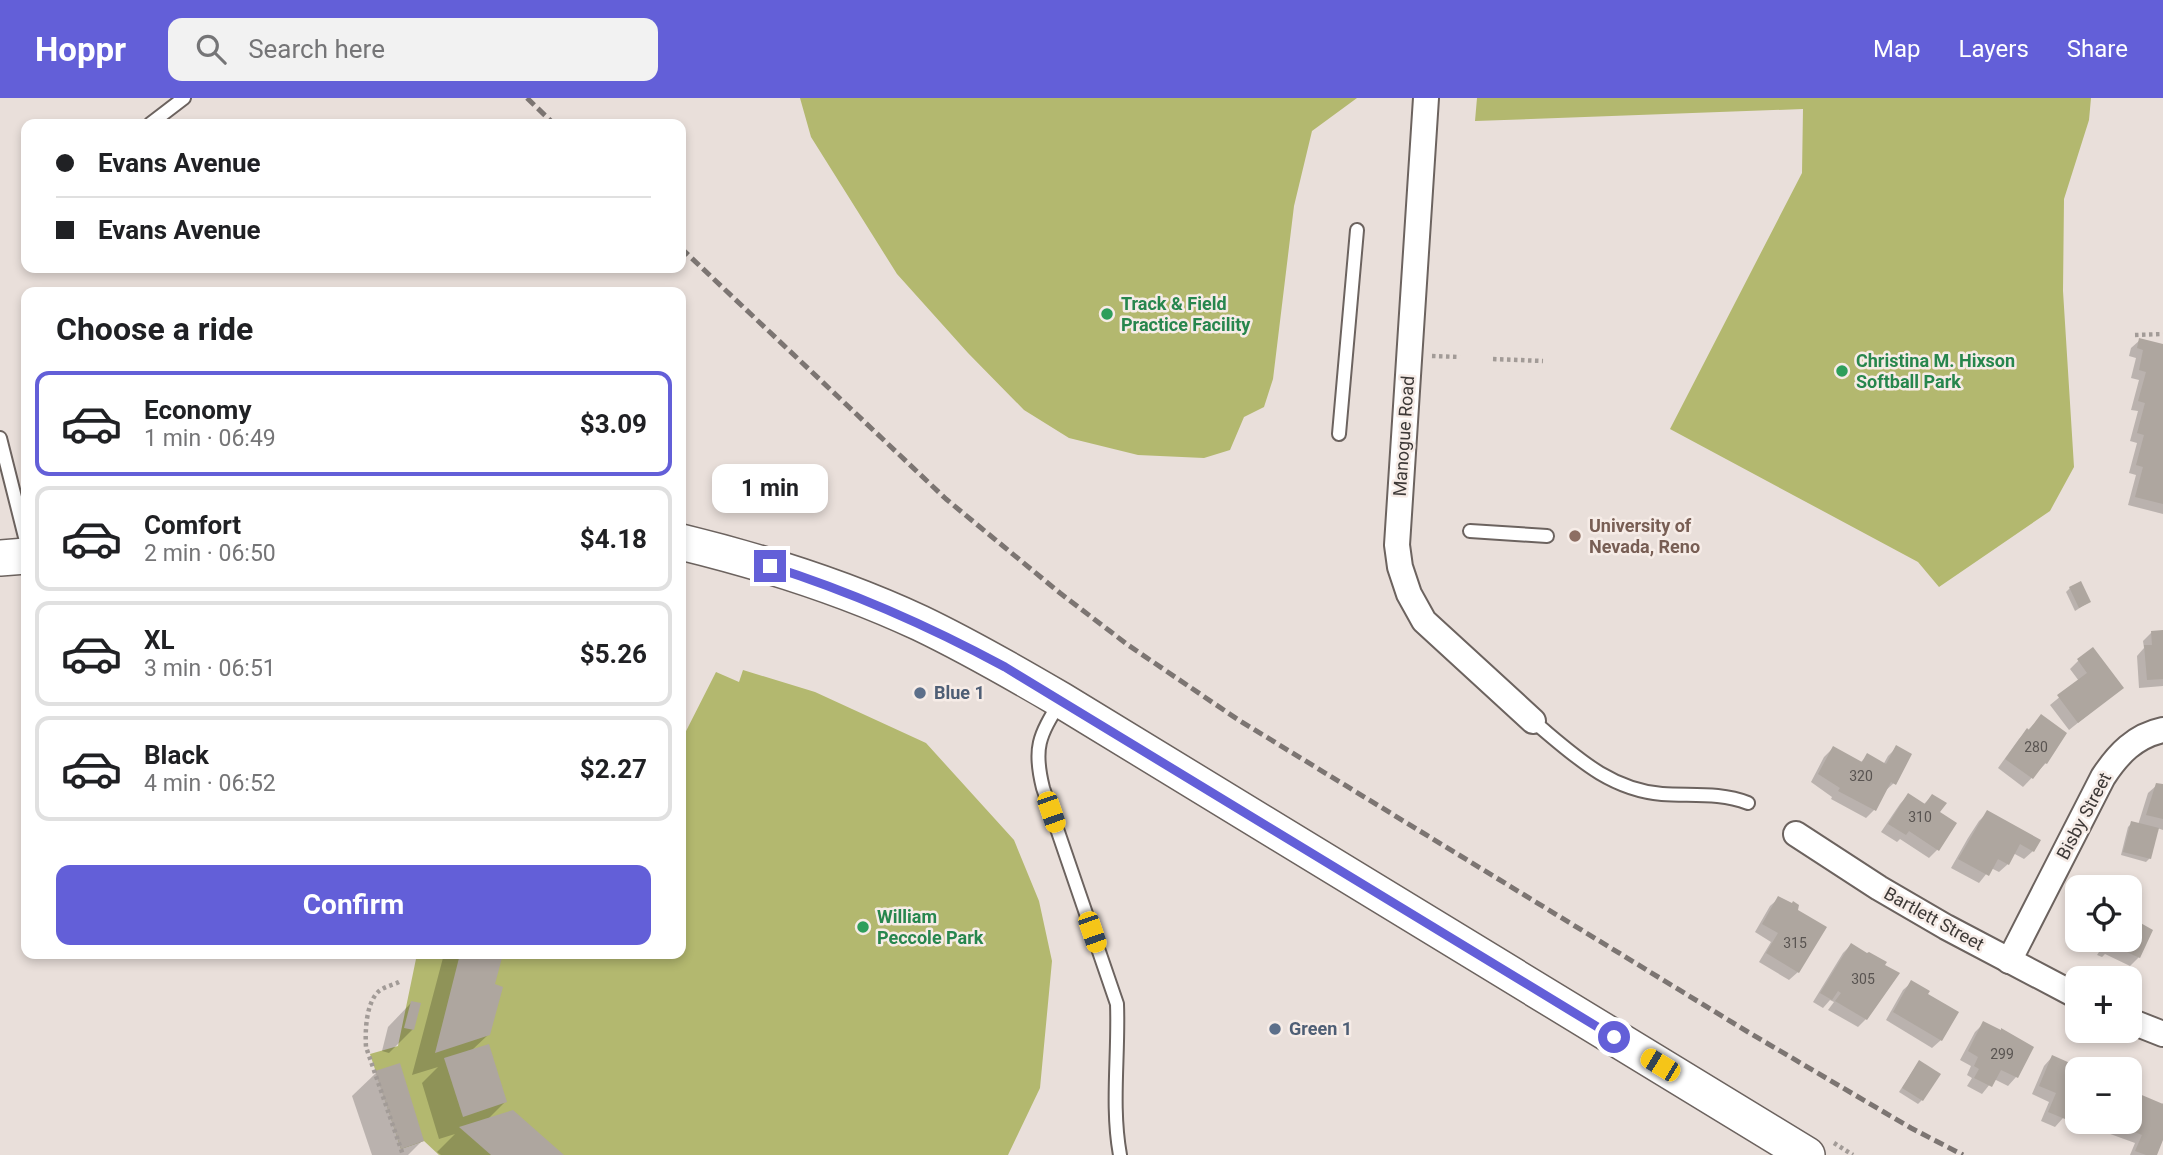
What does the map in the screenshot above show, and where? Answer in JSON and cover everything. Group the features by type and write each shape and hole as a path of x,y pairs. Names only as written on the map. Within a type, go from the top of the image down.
{"street":[{"name":"Manogue Road","path":"1426,98 1397,545 1400,567 1409,594 1424,621 1533,721"},
{"path":"686,543 770,566 868,601 964,644 1061,700 1796,1152"},
{"path":"0,558 21,556"},
{"name":"Bisby Street","path":"2009,961 2103,777 2115,759 2134,741 2163,730"},
{"name":"Bartlett Street","path":"1796,834 1879,888 1946,927 2065,990"},
{"path":"2142,1026 2163,1034"}],"lane":[{"path":"157,119 184,98"},
{"path":"1339,434 1357,230"},
{"path":"0,438 21,521"},
{"path":"1470,531 1547,536"},
{"path":"1061,700 1046,724 1037,747 1037,765 1117,1004 1119,1041 1116,1135 1120,1155"},
{"path":"1533,721 1608,779 1650,792 1704,794 1737,798 1748,803"}],"path":[{"path":"2134,335 2163,334"},
{"path":"1428,355 1460,357"},
{"path":"1493,359 1543,361"},
{"path":"400,982 378,992 368,1013 365,1029 366,1047 403,1155"}],"green space":[{"name":"Track & Field Practice Facility","path":"800,98 1357,98 1312,131 1294,206 1273,379 1264,407 1244,417 1230,450 1204,458 1138,455 1069,438 1024,410 897,274 811,137"},
{"path":"1477,98 2091,98 2089,120 2064,199 2063,291 2074,467 2050,511 1939,587 1918,562 1670,429 1802,173 1803,109 1475,121"},
{"name":"William Peccole Park","path":"743,670 815,692 926,743 1014,840 1039,901 1052,961 1040,1088 1008,1155 439,1155 424,1141 401,1149 370,1054 398,1046 416,959 686,959 686,731 716,672 739,682"}],"building":[{"path":"2139,338 2163,344 2163,504 2135,497 2143,467 2136,465 2144,435 2137,433 2145,403 2138,401 2146,372 2139,370 2143,350 2137,348"},
{"path":"2081,581 2091,602 2079,608 2069,587"},
{"path":"2163,630 2163,679 2147,680 2144,645 2152,645 2151,631"},
{"path":"2093,647 2124,688 2078,723 2057,695 2087,673 2077,659"},
{"path":"2041,714 2067,733 2047,764 2045,763 2033,779 2005,759 2027,728 2029,730"},
{"path":"1896,745 1912,754 1896,785 1891,782 1876,811 1838,791 1840,788 1818,774 1833,746 1862,762 1867,753 1886,764"},
{"path":"2156,783 2163,784 2163,819 2146,815"},
{"path":"1908,793 1925,804 1932,794 1947,803 1940,812 1957,823 1939,851 1909,831 1906,835 1888,824"},
{"path":"1987,810 2041,840 2034,852 2020,844 2009,865 1998,859 1989,876 1958,859"},
{"path":"2131,821 2159,828 2151,859 2123,852"},
{"path":"1778,896 1792,903 1793,901 1799,905 1798,910 1827,927 1799,973 1766,953 1778,933 1762,924"},
{"path":"2142,924 2153,930 2140,958 2126,952 2142,952"},
{"path":"1851,943 1887,962 1885,965 1900,973 1867,1020 1835,1001 1841,993 1838,991 1832,1000 1820,993"},
{"path":"459,959 502,959 495,984 503,987 490,1035 435,1053"},
{"path":"1911,980 1930,991 1928,994 1959,1012 1942,1041 1893,1012"},
{"path":"411,1001 421,1003 414,1030 404,1028"},
{"path":"1983,1021 2034,1047 2018,1078 2001,1070 1992,1087 1974,1078 1979,1069 1974,1066 1978,1057 1968,1051"},
{"path":"489,1044 507,1102 463,1117 444,1058"},
{"path":"2052,1055 2065,1061 2065,1119 2048,1112 2056,1093 2039,1086"},
{"path":"1919,1060 1941,1074 1923,1101 1902,1088"},
{"path":"400,1063 424,1141 401,1149 375,1071"},
{"path":"2142,1095 2163,1104 2163,1140 2157,1155 2135,1151 2142,1135 2139,1134 2142,1134"},
{"path":"513,1110 564,1155 491,1155 459,1127"}],"railway":[{"path":"527,98 549,119"},
{"path":"686,253 946,499 1128,645 1237,719 1748,1032 1911,1128 1963,1155"}],"place":[{"name":"Track & Field Practice Facility","path":"1107,314"},
{"name":"Christina M. Hixson Softball Park","path":"1842,371"},
{"name":"University of Nevada, Reno","path":"1575,536"},
{"name":"Blue 1","path":"920,693"},
{"name":"William Peccole Park","path":"863,927"},
{"name":"Green 1","path":"1275,1029"}],"route":[{"path":"770,566 868,601 964,644 1614,1037"}]}
